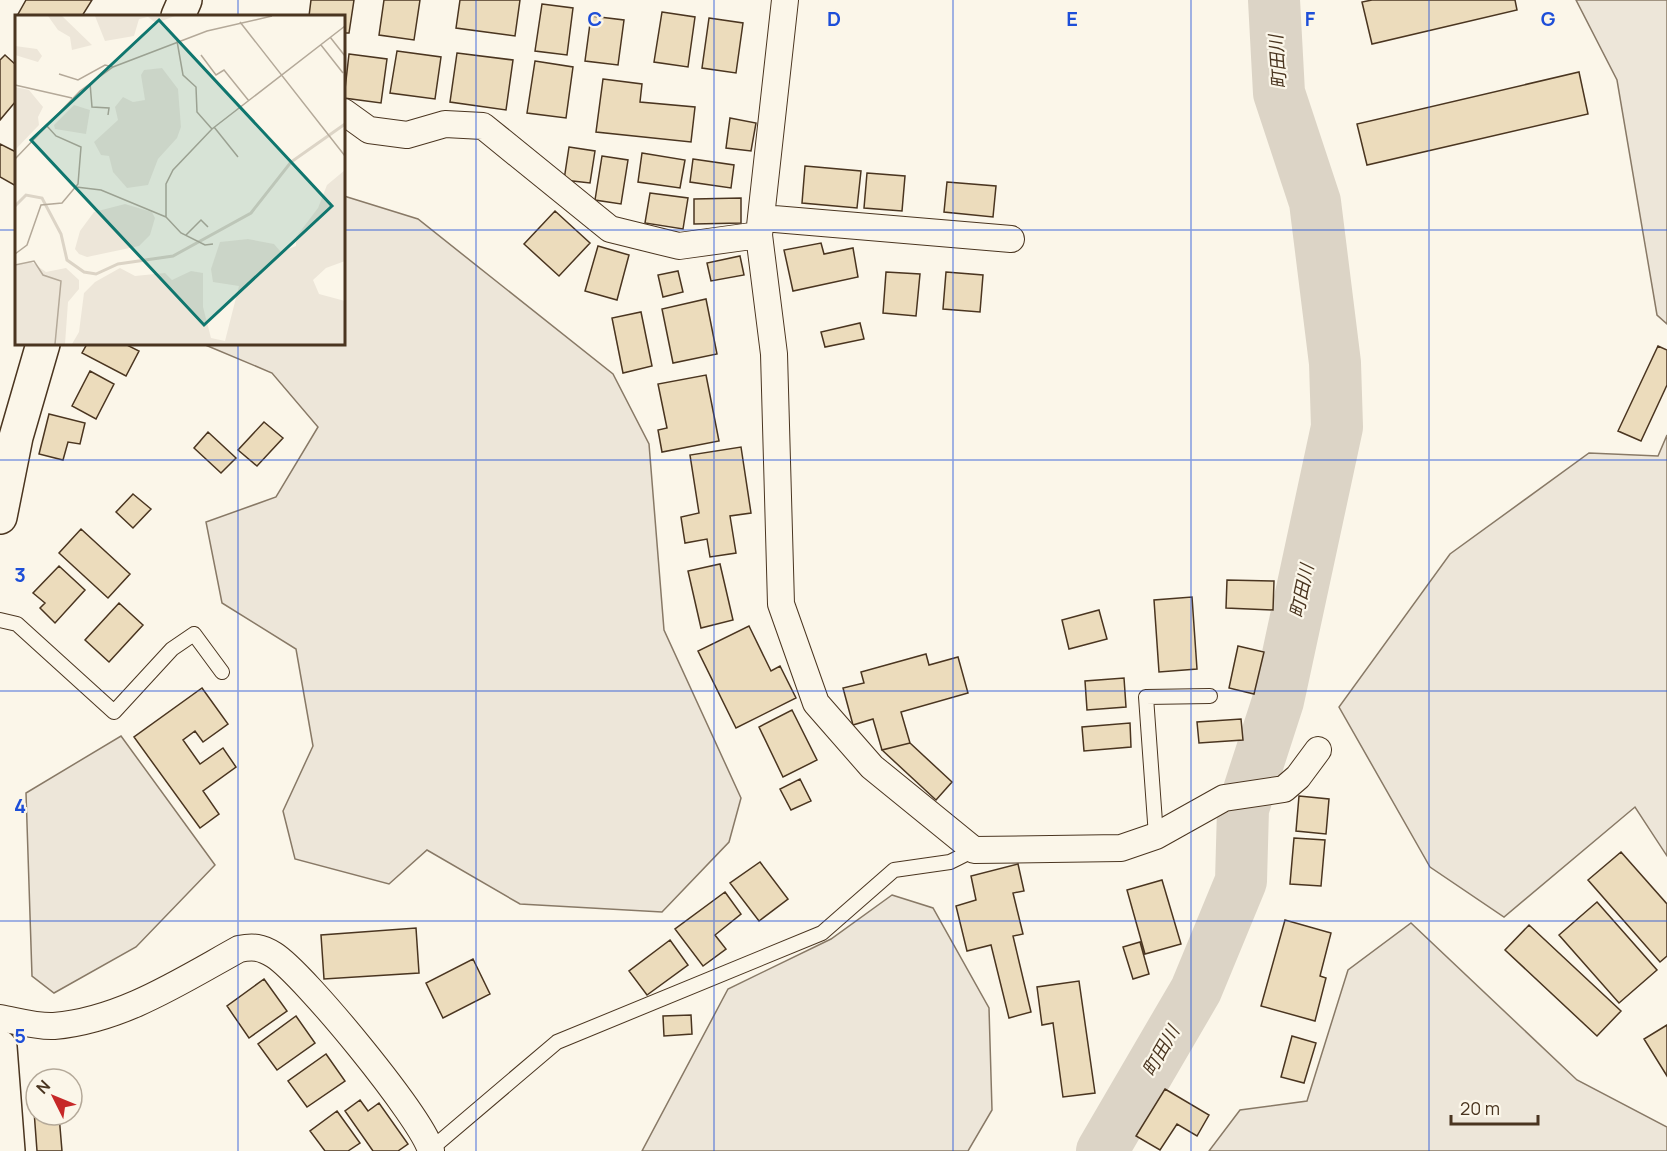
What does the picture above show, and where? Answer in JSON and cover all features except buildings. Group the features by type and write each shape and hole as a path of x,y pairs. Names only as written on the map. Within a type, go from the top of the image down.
{"main road":[{"path":"0,517 8,438 43,345"},
{"path":"0,1047 8,1151"}],"street":[{"path":"784,0 761,227 774,354 781,604 816,703 872,767 974,850 1120,848 1156,836 1224,798 1284,789 1298,777 1318,750"},
{"path":"345,113 369,130 407,135 445,124 483,126 610,229 679,246 761,227 1011,239"},
{"path":"0,1018 52,1026 95,1020 153,997 240,949 255,946 275,955 312,991 377,1070 421,1129 431,1150"}],"lane":[{"path":"0,620 17,624 114,712 172,649 194,634 222,672"},
{"path":"1156,836 1146,696 1210,696"},
{"path":"431,1150 557,1042 822,933 894,870 950,862 974,850"}],"shaded area":[{"path":"1576,0 1667,0 1667,324 1657,315 1617,80"},
{"path":"345,196 418,219 613,374 649,444 664,630 741,798 729,842 662,912 520,904 427,850 389,884 295,859 283,811 313,746 296,649 222,603 206,522 276,497 318,427 272,373 205,345 345,345"},
{"path":"1667,435 1667,856 1635,807 1504,917 1430,867 1339,707 1450,554 1589,453 1658,456"},
{"path":"121,736 215,865 136,947 54,993 32,976 26,793"},
{"path":"892,895 933,908 989,1008 992,1110 968,1151 642,1151 728,989 831,939"},
{"path":"1411,923 1577,1080 1667,1127 1667,1151 1209,1151 1240,1110 1307,1101 1348,970"}],"waterway":[{"name":"町田川","path":"1102,1151 1196,990 1241,881 1243,809 1278,701 1337,427 1335,363 1315,202 1279,93 1274,0"}]}
